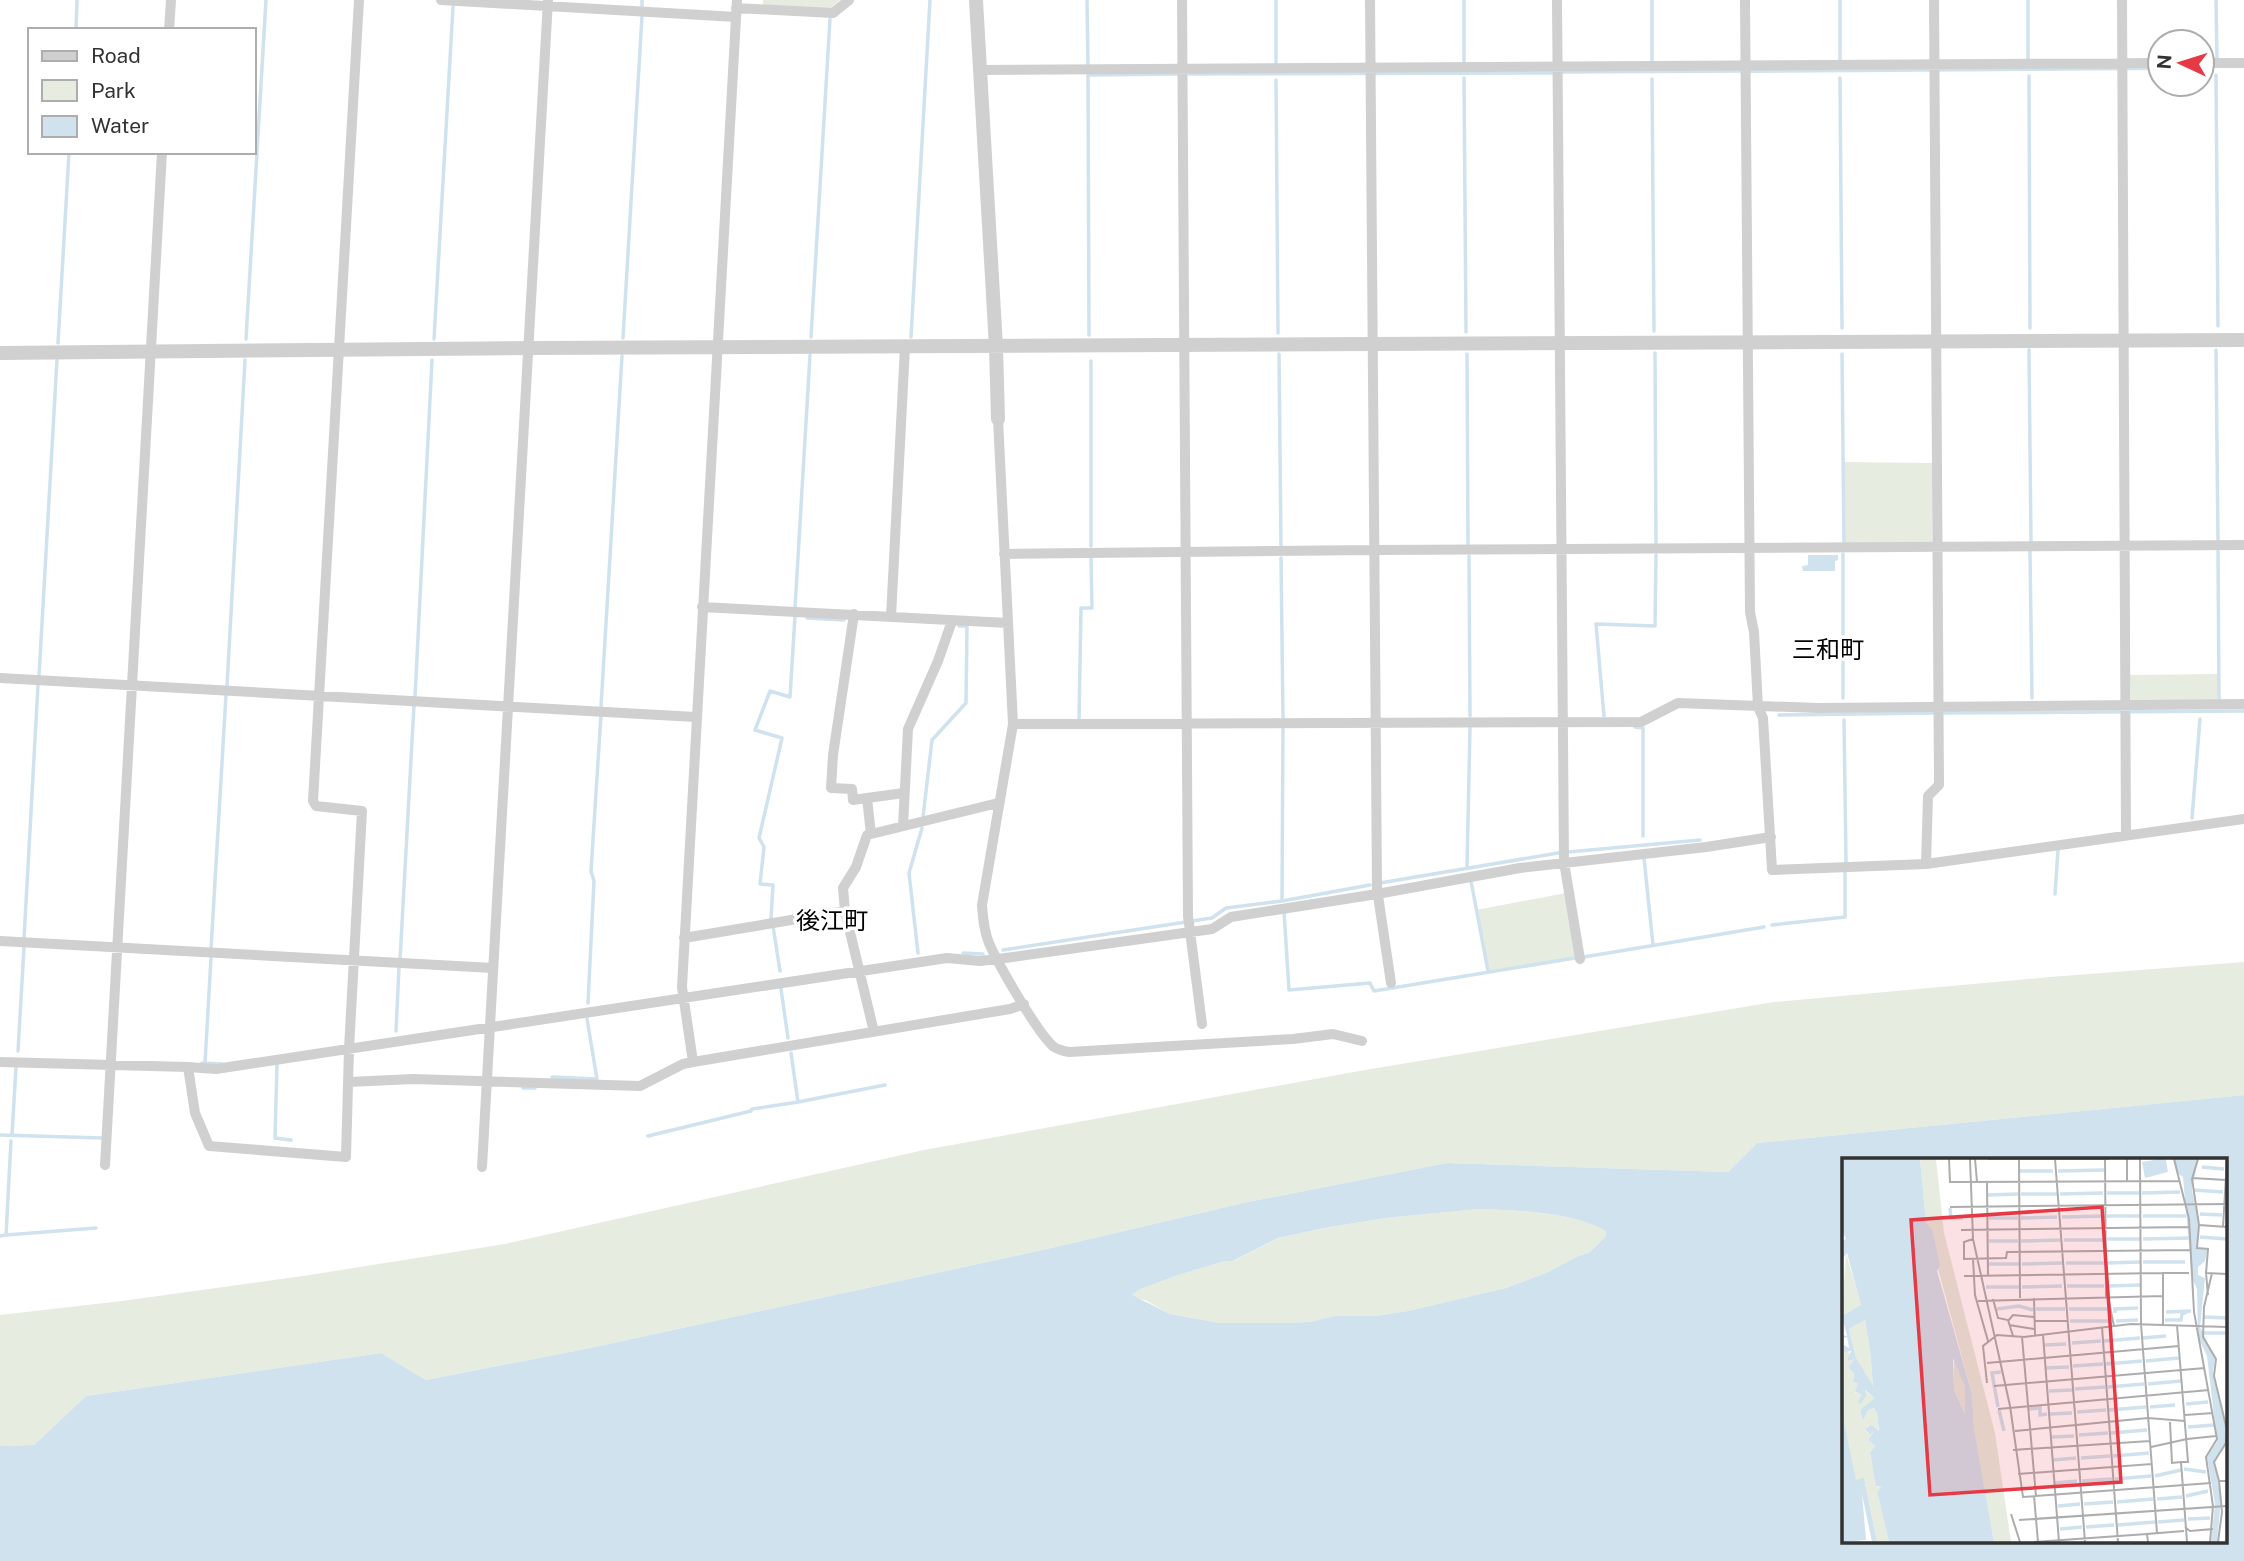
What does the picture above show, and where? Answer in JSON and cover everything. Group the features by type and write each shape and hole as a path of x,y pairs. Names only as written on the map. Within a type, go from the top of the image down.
{"street":[{"path":"169,28 171,0"},
{"path":"188,1067 195,1113 209,1146 346,1157 362,811 316,806 313,802 359,0"},
{"path":"441,0 833,13 849,0"},
{"path":"976,0 996,347 1013,724 982,905 983,925 998,959 1024,1004 1052,1045 1060,1051 1293,1039 1333,1034 1362,1041"},
{"path":"1182,0 1188,926 1202,1024"},
{"path":"1370,0 1377,894 1391,983"},
{"path":"1558,0 1563,862 1580,959"},
{"path":"1745,0 1748,549 1750,612 1754,632 1758,707 1763,718 1772,870 1926,864 2244,819"},
{"path":"1926,864 1928,796 1939,785 1934,0"},
{"path":"2122,0 2126,835"},
{"path":"482,1167 548,3"},
{"path":"692,1062 682,1000 684,938 736,8"},
{"path":"2216,63 2244,62"},
{"path":"980,70 1370,72 1558,67 1934,69 2146,64"},
{"path":"105,1165 162,154"},
{"path":"0,354 530,348 2244,340"},
{"path":"891,617 905,347"},
{"path":"1004,554 2244,545"},
{"path":"702,607 1008,623"},
{"path":"854,614 833,755 831,788 852,789 853,800 904,793"},
{"path":"903,825 908,729 951,621"},
{"path":"0,678 508,705 695,718"},
{"path":"1013,724 1641,722 1678,703 1758,707 2125,710 2244,704"},
{"path":"867,797 871,834"},
{"path":"874,1032 858,972 843,888 856,867 867,835 998,803"},
{"path":"0,1062 111,1062 216,1069 947,958 980,961 1188,926 1212,929 1231,917 1520,868 1770,837"},
{"path":"684,938 845,911"},
{"path":"0,942 493,968"},
{"path":"349,1082 379,1079 640,1086 682,1064 1010,1009 1024,1004"}],"green space":[{"path":"763,0 840,0 829,9 763,5"},
{"path":"1843,462 1932,463 1932,543 1844,543"},
{"path":"2219,674 2219,702 2131,701 2130,675"},
{"path":"1566,893 1575,958 1488,972 1476,910"},
{"path":"2244,962 2244,1095 1757,1143 1728,1172 1447,1163 1248,1202 1047,1249 590,1348 426,1380 381,1353 86,1396 34,1445 0,1446 0,1315 303,1276 505,1244 924,1150 1365,1070 1774,1002"},
{"path":"1479,1209 1576,1219 1606,1231 1606,1236 1590,1252 1506,1288 1375,1316 1335,1316 1309,1322 1220,1323 1170,1314 1132,1295 1138,1290 1178,1275 1225,1261 1234,1261 1278,1238 1386,1218"}],"water":[{"path":"2146,67 2146,70 1749,73 1749,70"},
{"path":"1808,555 1838,555 1835,571 1803,571 1802,566 1808,565"},
{"path":"2244,1095 2244,1561 0,1561 0,1446 34,1445 86,1396 381,1353 426,1380 590,1348 1047,1249 1248,1202 1447,1163 1728,1172 1757,1143","holes":["1479,1209 1576,1219 1606,1231 1606,1236 1590,1252 1506,1288 1375,1316 1335,1316 1309,1322 1220,1323 1170,1314 1132,1295 1138,1290 1178,1275 1233,1261 1278,1238 1324,1228 1386,1218"]}],"waterway":[{"path":"76,28 77,0"},
{"path":"246,339 266,0"},
{"path":"642,0 642,8"},
{"path":"911,337 930,0"},
{"path":"1087,0 1088,66"},
{"path":"1276,0 1276,64"},
{"path":"1464,0 1464,64"},
{"path":"1652,0 1652,62"},
{"path":"1840,0 1840,60"},
{"path":"2028,0 2028,60"},
{"path":"2216,0 2217,60"},
{"path":"434,339 453,7"},
{"path":"623,338 642,16"},
{"path":"811,337 830,19"},
{"path":"1563,72 1742,71"},
{"path":"1189,74 1553,73"},
{"path":"1089,335 1088,75 1177,74"},
{"path":"2216,75 2218,326"},
{"path":"2029,76 2030,328"},
{"path":"1464,78 1466,332"},
{"path":"1840,78 1842,328"},
{"path":"1652,79 1654,331"},
{"path":"1276,80 1278,333"},
{"path":"58,343 69,154"},
{"path":"2029,350 2031,543"},
{"path":"2216,350 2218,541"},
{"path":"1655,353 1656,543"},
{"path":"1279,354 1281,546"},
{"path":"1467,354 1468,544"},
{"path":"1842,354 1844,543"},
{"path":"795,608 810,355"},
{"path":"601,707 622,356"},
{"path":"39,676 57,360"},
{"path":"227,686 245,360"},
{"path":"415,697 432,360"},
{"path":"1091,361 1091,546"},
{"path":"2030,551 2032,698"},
{"path":"2218,551 2219,702"},
{"path":"1843,554 1843,698"},
{"path":"1604,716 1596,624 1655,626 1656,555"},
{"path":"1469,556 1470,716"},
{"path":"1079,720 1081,608 1092,608 1091,558"},
{"path":"1281,558 1283,718"},
{"path":"771,919 773,885 760,884 764,847 759,838 782,738 755,730 770,691 790,697 795,616"},
{"path":"807,618 844,620"},
{"path":"923,817 932,740 966,703 967,626 959,626"},
{"path":"24,939 38,685"},
{"path":"211,949 226,695"},
{"path":"400,960 414,705"},
{"path":"1944,713 2244,711"},
{"path":"1779,715 1933,713"},
{"path":"588,1003 594,881 591,871 601,715"},
{"path":"2192,818 2200,719"},
{"path":"1844,720 1846,862"},
{"path":"1635,727 1643,728 1643,836"},
{"path":"1467,866 1470,728"},
{"path":"1282,901 1283,729"},
{"path":"918,953 909,873 922,828"},
{"path":"1568,852 1700,840"},
{"path":"2055,894 2058,850"},
{"path":"1380,883 1558,853"},
{"path":"1644,858 1653,945"},
{"path":"1772,925 1845,917 1845,872"},
{"path":"1471,881 1488,971"},
{"path":"1003,950 1212,918 1226,908 1370,885"},
{"path":"1284,912 1289,990 1370,983 1374,991 1575,958"},
{"path":"773,926 780,971"},
{"path":"1584,957 1764,927"},
{"path":"18,1051 24,947"},
{"path":"963,953 983,954"},
{"path":"205,1063 211,958"},
{"path":"396,1031 399,967"},
{"path":"781,989 788,1038"},
{"path":"552,1077 597,1079 587,1019"},
{"path":"791,1053 798,1102 885,1085"},
{"path":"202,1063 222,1064"},
{"path":"277,1064 275,1138 291,1140"},
{"path":"12,1135 16,1067"},
{"path":"523,1088 535,1088"},
{"path":"648,1136 752,1109 798,1102"},
{"path":"0,1135 103,1138"},
{"path":"0,1236 6,1235 11,1141"},
{"path":"6,1235 96,1228"}],"district":[{"name":"三和町","path":"1828,650"},
{"name":"後江町","path":"832,921"}]}
